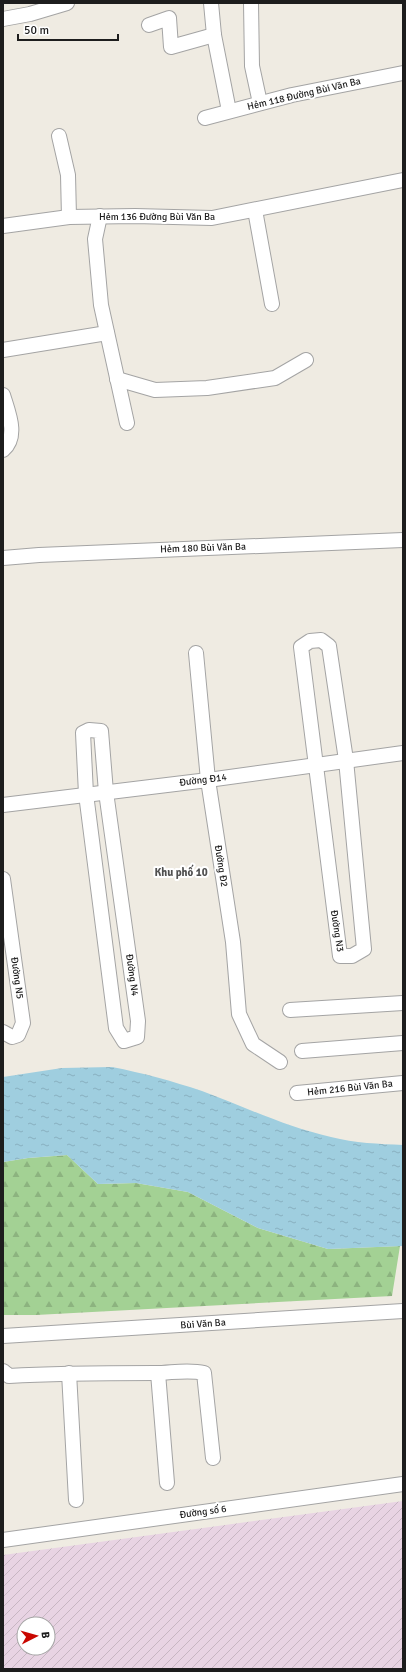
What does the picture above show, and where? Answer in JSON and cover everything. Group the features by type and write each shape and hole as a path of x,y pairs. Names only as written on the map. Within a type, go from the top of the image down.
{"street":[{"path":"3,19 29,9 67,3"},
{"path":"211,3 214,34 229,111"},
{"path":"251,3 252,66 260,103"},
{"path":"149,25 169,18 171,47 214,34"},
{"name":"Hẻm 118 Đường Bùi Văn Ba","path":"205,118 292,95 403,73"},
{"path":"59,136 68,175 68,217"},
{"name":"Hẻm 136 Đường Bùi Văn Ba","path":"3,226 68,217 135,216 212,218 403,180"},
{"path":"255,210 272,304"},
{"path":"100,216 95,239 101,305 127,423"},
{"path":"3,350 107,333"},
{"path":"117,380 155,390 207,388 275,378 306,360"},
{"path":"3,395 12,431 3,450"},
{"name":"Hẻm 180 Bùi Văn Ba","path":"3,558 47,554 403,540"},
{"path":"315,764 301,647 310,640 322,640 329,646 346,760"},
{"name":"Đường Đ2","path":"196,653 208,780 233,942 240,1014 253,1044 280,1062"},
{"name":"Đường N4","path":"89,730 101,731 106,792 138,1021 137,1037 124,1041 116,1028 86,794 82,733 89,730"},
{"name":"Đường Đ14","path":"3,805 208,780 403,753"},
{"name":"Đường N3","path":"315,764 340,956 352,956 364,949 346,760"},
{"name":"Đường N5","path":"3,879 23,1023 18,1035 12,1037 3,1032"},
{"path":"290,1010 403,1003"},
{"path":"302,1051 403,1043"},
{"name":"Hẻm 216 Bùi Văn Ba","path":"297,1093 403,1083"},
{"name":"Bùi Văn Ba","path":"3,1336 403,1311"},
{"path":"3,1371 9,1376 69,1373 158,1373 195,1371 204,1373 212,1458"},
{"path":"69,1373 76,1500"},
{"path":"158,1373 167,1483"},
{"name":"Đường số 6","path":"3,1540 403,1484"}],"shaded area":[{"path":"403,1501 403,1669 3,1669 3,1555"}],"green space":[{"path":"67,1155 98,1184 136,1183 188,1192 258,1228 328,1249 400,1246 392,1296 36,1315 3,1315 3,1162 28,1158"}],"water":[{"path":"112,1067 191,1087 314,1133 358,1142 403,1145 403,1246 328,1249 258,1228 188,1192 136,1183 98,1184 67,1155 28,1158 3,1162 3,1077 62,1068"}],"district":[{"name":"Khu phố 10","path":"181,872"}]}
